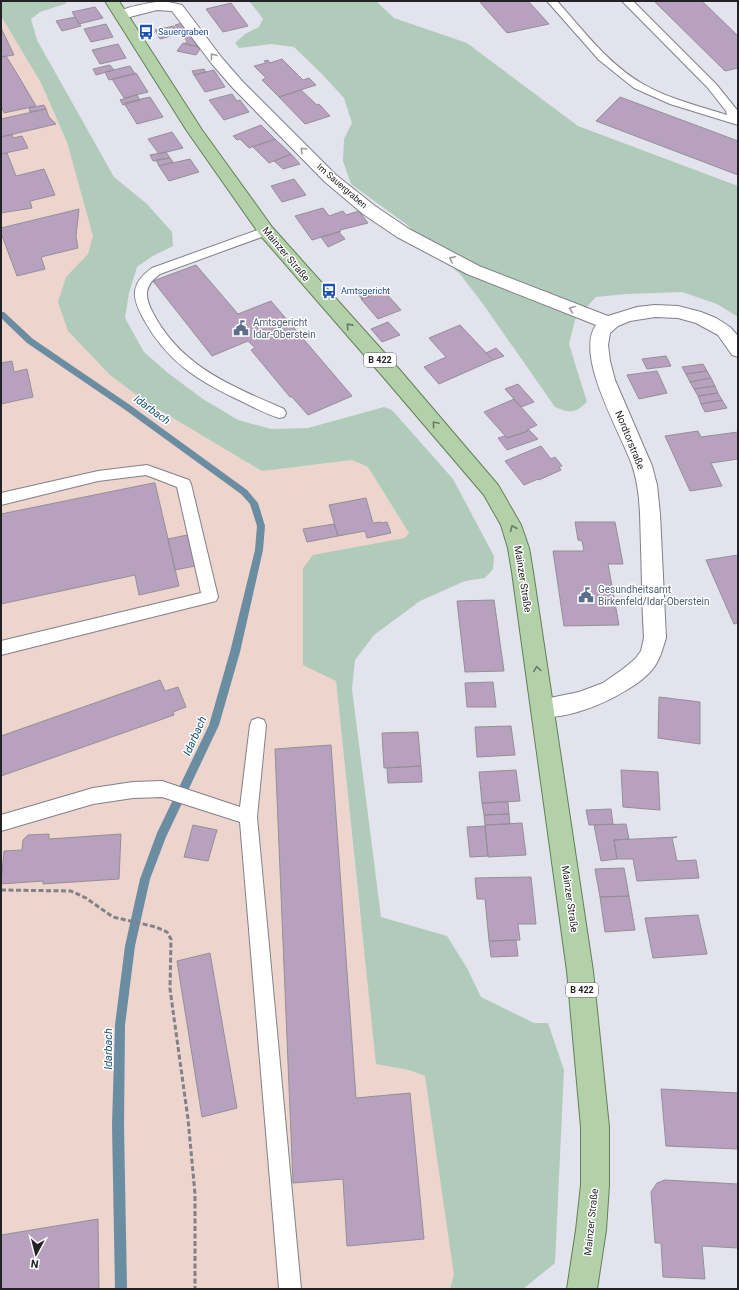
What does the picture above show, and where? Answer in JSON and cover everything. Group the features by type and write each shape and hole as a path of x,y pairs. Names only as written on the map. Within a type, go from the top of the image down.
{"main road":[{"name":"Mainzer Straße","path":"117,8 195,131 266,231 392,374 491,490 503,507 515,533 520,550 580,971 595,1127 595,1185 591,1230 581,1284"}],"street":[{"name":"Im Sauergraben","path":"117,8 164,5 178,8 217,61 237,84 330,178 369,210 402,233 473,270 608,323"},
{"path":"608,323 642,312 665,311 686,314 708,321 725,332 738,351"},
{"name":"Nordtorstraße","path":"543,708 575,703 602,695 622,684 640,670 651,653 655,638 650,514 647,487 642,466 603,370 599,345 602,332 608,323"}],"lane":[{"path":"552,1 607,61 638,86 657,96 737,122"},
{"path":"627,1 712,86 731,110 737,122"},
{"path":"266,231 156,271 146,278 140,286 141,301 159,336 179,359 210,380 279,414"},
{"path":"1,499 98,476 147,470 184,484 210,598 1,648"},
{"path":"258,724 248,817 290,1288"},
{"path":"1,823 94,796 133,790 162,789 248,817"}],"path":[{"path":"1,890 71,891 86,898 117,919 156,927 167,932 171,939 170,989 188,1119 195,1194 195,1289"}],"shaded area":[{"path":"1,16 41,83 67,142 93,236 88,254 66,277 146,402 262,471 352,460 368,467 409,533 405,538 336,681 360,918 409,1070 425,1076 455,1275 450,1289 1,1289"}],"green space":[{"path":"1,1 68,1 65,4 40,12 31,19 37,40 114,177 147,204 172,232 173,246 151,257 137,267 129,293 125,318 144,352 168,373 203,399 238,420 271,429 308,428 384,407 392,410 453,479 494,556 493,569 485,578 465,581 420,601 374,635 355,660 352,689 381,917 447,936 467,968 481,997 534,1023 548,1023 564,1070 555,1263 523,1289 450,1289 454,1275 425,1076 409,1070 376,1064 336,681 303,665 303,568 313,555 405,538 409,533 368,467 352,460 262,471 146,402 110,375 68,331 58,302 66,277 88,254 93,236 67,142 41,83 1,16"},
{"path":"246,1 376,1 394,18 467,43 578,126 738,186 738,317 717,304 682,292 626,294 596,297 575,320 569,344 587,402 579,409 572,411 555,407 483,304 460,274 406,224 351,184 343,161 344,139 352,123 344,98 294,47 271,44 239,48 235,43 245,34 259,27 263,19 251,3"}],"building":[{"path":"479,1 528,1 549,24 507,33"},
{"path":"654,1 702,1 738,36 738,68 725,71"},
{"path":"231,3 248,26 223,32 206,9"},
{"path":"95,7 103,18 79,24 72,12"},
{"path":"75,17 81,26 62,31 56,21"},
{"path":"182,23 198,47 185,44 187,41 175,25"},
{"path":"106,24 113,37 91,42 84,29"},
{"path":"174,26 179,34 160,39 155,30"},
{"path":"1,28 14,55 1,57"},
{"path":"183,43 198,47 200,49 196,55 177,51"},
{"path":"118,44 126,58 100,64 92,50"},
{"path":"6,56 36,106 4,113 1,105 1,57"},
{"path":"282,59 303,80 309,78 316,85 279,97 262,80 266,78 254,66 266,63 264,61 268,60 270,63"},
{"path":"110,65 114,70 96,75 93,69"},
{"path":"130,66 135,74 109,80 105,72"},
{"path":"204,69 206,72 194,75 192,71"},
{"path":"214,70 225,87 205,92 194,75"},
{"path":"136,73 148,92 124,98 112,79"},
{"path":"301,90 317,105 319,104 330,116 305,124 279,97"},
{"path":"232,94 237,101 240,100 249,112 224,120 209,100"},
{"path":"137,95 140,100 123,105 120,100"},
{"path":"150,97 163,117 137,124 124,103"},
{"path":"620,97 738,141 738,175 596,121"},
{"path":"44,105 46,109 30,112 29,108"},
{"path":"46,109 49,117 56,124 1,137 1,119"},
{"path":"261,125 275,139 249,148 240,139 237,140 233,136"},
{"path":"172,132 183,148 159,154 148,139"},
{"path":"12,134 13,138 22,136 28,148 1,154 1,137"},
{"path":"275,139 291,154 269,163 253,147"},
{"path":"166,152 170,158 153,161 150,155"},
{"path":"7,153 16,176 44,169 55,195 30,201 32,208 1,213 1,154"},
{"path":"291,154 300,164 283,169 274,161"},
{"path":"170,158 173,162 159,166 156,160"},
{"path":"190,159 199,172 169,181 159,166"},
{"path":"294,179 306,195 282,202 271,186"},
{"path":"323,208 329,216 343,211 346,215 359,211 368,223 340,230 341,231 312,240 295,216"},
{"path":"79,209 76,236 78,248 41,257 45,269 17,276 1,233 1,228"},
{"path":"339,232 345,239 328,247 321,237"},
{"name":"Amtsgericht Idar-Oberstein","path":"196,265 238,314 271,301 352,396 308,415 292,397 290,397 251,350 255,348 248,341 212,356 153,281"},
{"path":"370,289 375,294 362,299 358,294"},
{"path":"383,290 401,310 378,319 361,299"},
{"path":"388,322 400,335 382,342 371,329"},
{"path":"460,325 493,360 439,384 424,367 446,357 429,338"},
{"path":"496,348 504,356 493,360 486,353"},
{"path":"666,356 671,366 647,369 642,359"},
{"path":"12,361 14,372 27,369 33,397 1,404 1,363"},
{"path":"703,364 707,371 686,374 682,367"},
{"path":"657,371 667,393 639,399 627,375"},
{"path":"707,371 711,378 690,382 686,374"},
{"path":"711,378 715,386 694,389 690,382"},
{"path":"518,384 534,402 521,407 505,389"},
{"path":"715,386 718,393 698,396 694,389"},
{"path":"718,393 722,400 701,404 698,396"},
{"path":"514,399 537,425 527,430 528,431 507,438 484,412"},
{"path":"722,400 727,408 705,412 701,404"},
{"path":"528,429 538,439 507,450 498,438 505,436 507,438 517,434 518,435 528,431"},
{"path":"698,431 701,437 738,432 738,459 711,463 722,486 690,491 665,436"},
{"path":"541,446 551,459 555,457 562,466 559,467 561,470 524,485 505,461"},
{"path":"155,483 179,586 139,595 135,575 1,604 1,514"},
{"path":"366,498 373,523 387,522 391,533 367,538 365,531 338,536 329,505"},
{"name":"Gesundheitsamt Birkenfeld/Idar-Oberstein","path":"575,522 615,522 623,564 608,564 619,625 564,626 553,551 584,551 582,541 578,540"},
{"path":"334,524 338,536 307,542 303,529"},
{"path":"192,534 200,565 175,570 168,539"},
{"path":"738,555 738,623 734,624 706,560"},
{"path":"494,600 504,671 465,672 457,601"},
{"path":"160,680 165,691 178,687 186,707 173,712 174,715 1,776 1,736"},
{"path":"493,682 496,707 467,707 465,683"},
{"path":"659,697 700,702 700,744 658,738"},
{"path":"511,726 515,755 477,757 475,727"},
{"path":"418,732 421,766 384,768 382,733"},
{"path":"331,745 356,1098 410,1093 424,1239 347,1246 343,1179 293,1183 275,749"},
{"path":"421,766 422,782 388,783 387,768"},
{"path":"516,770 520,801 482,803 479,772"},
{"path":"621,770 658,772 660,810 623,807"},
{"path":"508,802 509,814 484,815 482,803"},
{"path":"611,809 613,824 589,825 586,810"},
{"path":"509,814 510,824 485,825 484,815"},
{"path":"522,823 526,855 488,857 485,825"},
{"path":"626,824 629,839 614,840 617,859 601,861 594,825"},
{"path":"193,825 217,830 208,861 184,857"},
{"path":"485,826 488,856 470,857 467,827"},
{"path":"49,834 49,839 121,834 119,879 43,884 43,881 1,884 4,851 22,850 23,840 28,835"},
{"path":"677,837 672,838 677,861 696,860 699,878 637,881 633,859 617,859 614,840"},
{"path":"624,868 629,896 600,897 595,869"},
{"path":"531,877 536,924 518,924 520,940 489,941 485,899 477,899 475,878"},
{"path":"629,896 635,930 605,932 600,897"},
{"path":"698,915 707,954 653,958 645,918"},
{"path":"516,940 518,956 491,957 489,941"},
{"path":"210,953 237,1108 202,1117 177,961"},
{"path":"661,1089 738,1093 738,1149 666,1146"},
{"path":"665,1180 738,1184 738,1248 702,1246 705,1279 663,1277 661,1243 655,1243 651,1192 657,1183"},
{"path":"98,1219 99,1289 1,1289 1,1235"}],"waterway":[{"name":"Idarbach","path":"1,314 30,341 127,407 244,492 254,503 261,526 259,550 235,652 214,725 161,836 145,879 130,946 120,1025 118,1125 121,1289"}],"place":[{"name":"Sauergraben","path":"146,32"},
{"name":"Amtsgericht","path":"329,291"},
{"name":"Amtsgericht Idar-Oberstein","path":"241,328"},
{"name":"Gesundheitsamt Birkenfeld/Idar-Oberstein","path":"586,595"}]}
